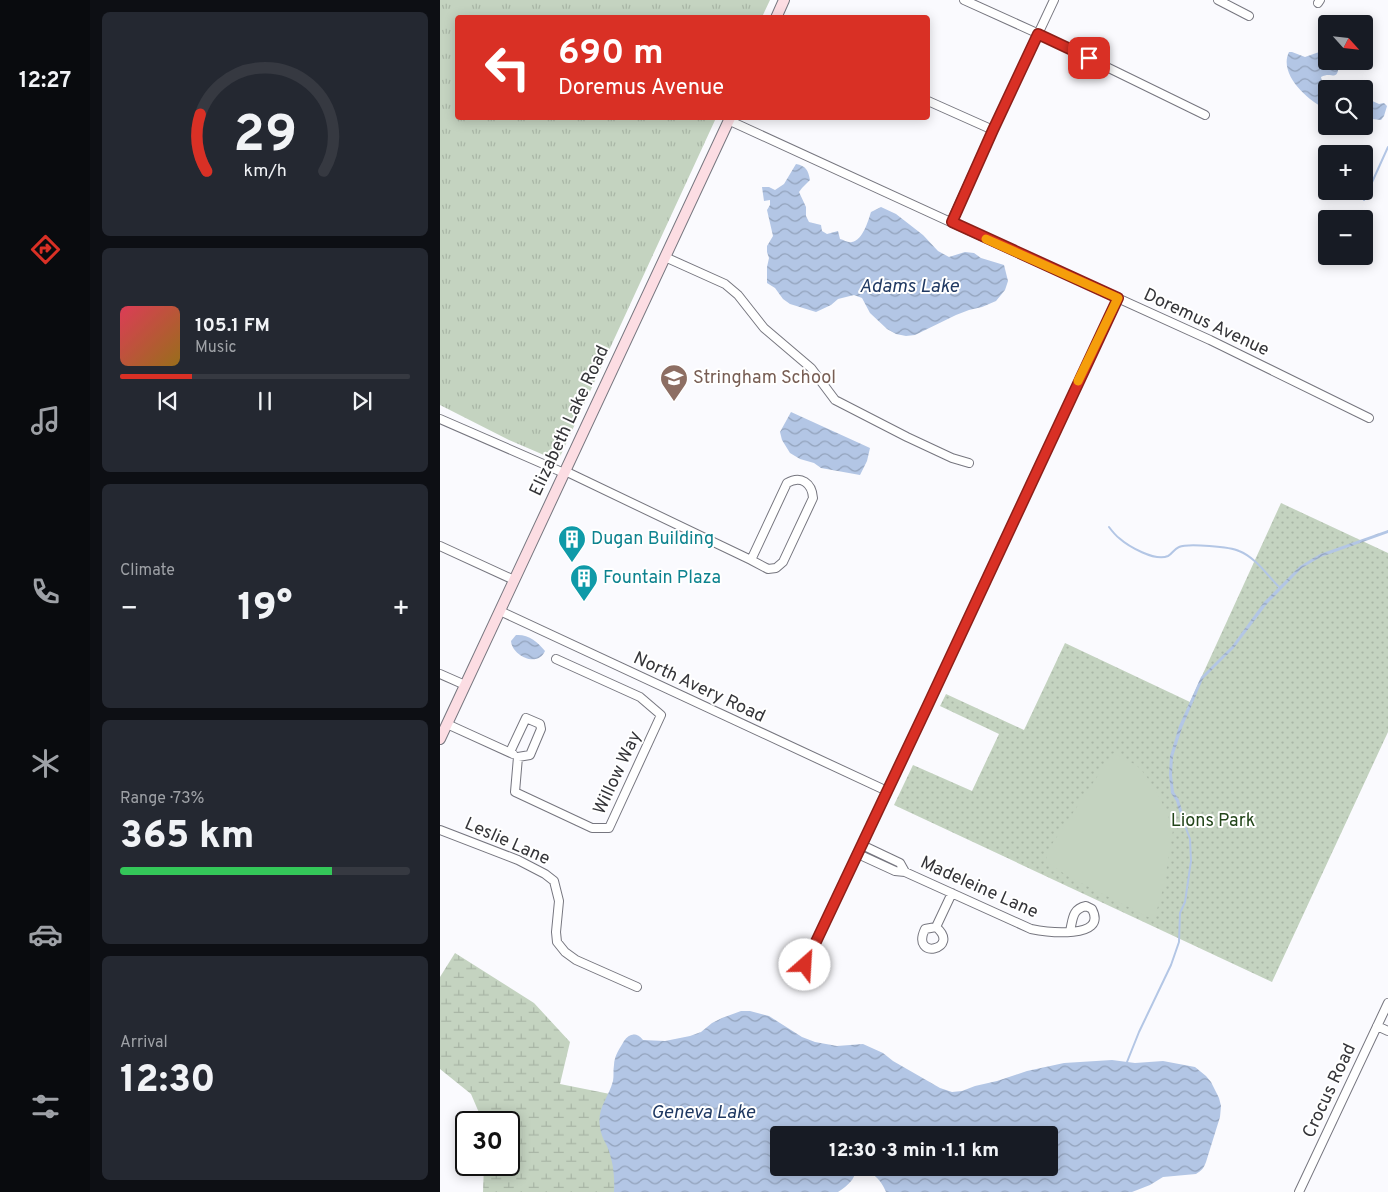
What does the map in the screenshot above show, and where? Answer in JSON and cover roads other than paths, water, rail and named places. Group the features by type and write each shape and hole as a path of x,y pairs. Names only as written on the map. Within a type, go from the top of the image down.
{"main road":[{"path":"777,15 784,0"},
{"name":"Elizabeth Lake Road","path":"440,739 729,120"}],"street":[{"path":"964,0 1205,114"},
{"path":"952,222 1054,0"},
{"path":"1218,0 1250,16"},
{"path":"930,102 993,130"},
{"name":"Doremus Avenue","path":"731,120 1210,340 1369,418"},
{"path":"665,257 730,288 738,295 764,328 811,368 835,400 907,437 952,458 969,463"},
{"path":"805,965 932,698 1118,298"},
{"path":"440,419 564,472 751,560 768,568 776,568 783,562 813,498 810,486 805,482 798,479 787,483 751,560"},
{"path":"440,546 514,580"},
{"name":"North Avery Road","path":"500,611 887,791"},
{"name":"Willow Way","path":"518,757 515,792 592,828 609,828 661,715 640,697 556,659"},
{"path":"440,674 465,685"},
{"path":"447,724 518,757 530,755 541,729 540,724 526,718 510,752"},
{"name":"Leslie Lane","path":"441,830 518,860 545,874 554,881 559,901 557,942 565,952 576,960 637,988"},
{"name":"Madeleine Lane","path":"862,845 900,863 905,872"},
{"name":"Madeleine Lane","path":"858,854 895,871 905,872 1031,930 1046,932 1070,931"},
{"path":"884,866 888,858"},
{"path":"936,927 952,893"},
{"name":"Crocus Road","path":"1300,1192 1388,1003"},
{"path":"1377,1026 1388,1031"}],"water":[{"path":"1289,52 1305,57 1318,52 1318,70 1338,70 1336,75 1325,75 1321,77 1322,80 1318,80 1318,104 1297,86 1291,78 1288,69 1287,60"},
{"path":"1373,101 1379,104 1384,103 1387,106 1381,120 1373,119"},
{"name":"Adams Lake","path":"796,164 806,169 810,180 799,192 806,207 806,216 809,222 821,225 822,231 827,234 838,231 840,239 849,242 856,241 864,230 871,212 881,207 896,214 923,235 938,251 949,257 965,252 974,253 981,258 1004,265 1008,281 1005,290 996,301 956,315 915,335 906,336 896,334 887,329 870,313 862,298 854,295 838,299 831,305 816,312 790,304 783,299 775,288 767,283 769,258 767,246 773,236 767,210 770,200 764,201 762,187 769,187 775,190 784,184"},
{"path":"791,412 870,448 867,461 860,475 821,468 790,453 782,440 780,432"},
{"path":"1388,530 1388,533 1321,557 1302,568 1267,604 1234,648 1203,679 1182,728 1173,757 1172,775 1174,792 1179,800 1185,821 1183,824 1176,801 1171,793 1169,775 1170,756 1179,726 1201,677 1232,646 1264,602 1300,566 1320,554"},
{"path":"516,635 529,637 536,642 545,651 542,656 537,659 531,659 520,655 512,646 511,641"},
{"name":"Geneva Lake","path":"741,1011 750,1011 769,1016 802,1037 815,1042 837,1046 863,1044 883,1053 893,1061 940,1088 952,1092 962,1091 1027,1071 1064,1063 1112,1060 1135,1063 1163,1061 1195,1067 1206,1076 1219,1098 1221,1106 1220,1117 1206,1162 1199,1172 1196,1174 1163,1177 1150,1185 1132,1192 886,1192 875,1176 1058,1176 1058,1126 770,1126 770,1176 854,1176 852,1180 838,1192 614,1192 612,1163 601,1134 600,1117 613,1081 615,1058 624,1041 633,1034 643,1040 665,1041 690,1036 701,1032 712,1023"}],"waterway":[{"path":"1373,180 1388,147"},
{"path":"1109,527 1116,536 1129,545 1156,557 1168,556 1177,548 1191,545 1228,548 1239,551 1256,562 1279,587"},
{"path":"1127,1062 1171,965 1179,942 1180,913 1185,902 1191,861 1190,839 1184,823"}],"place":[{"name":"Stringham School","path":"674,402"},
{"name":"Dugan Building","path":"572,563"},
{"name":"Fountain Plaza","path":"584,602"}],"park label":[{"name":"Lions Park","path":"1213,821"}]}
